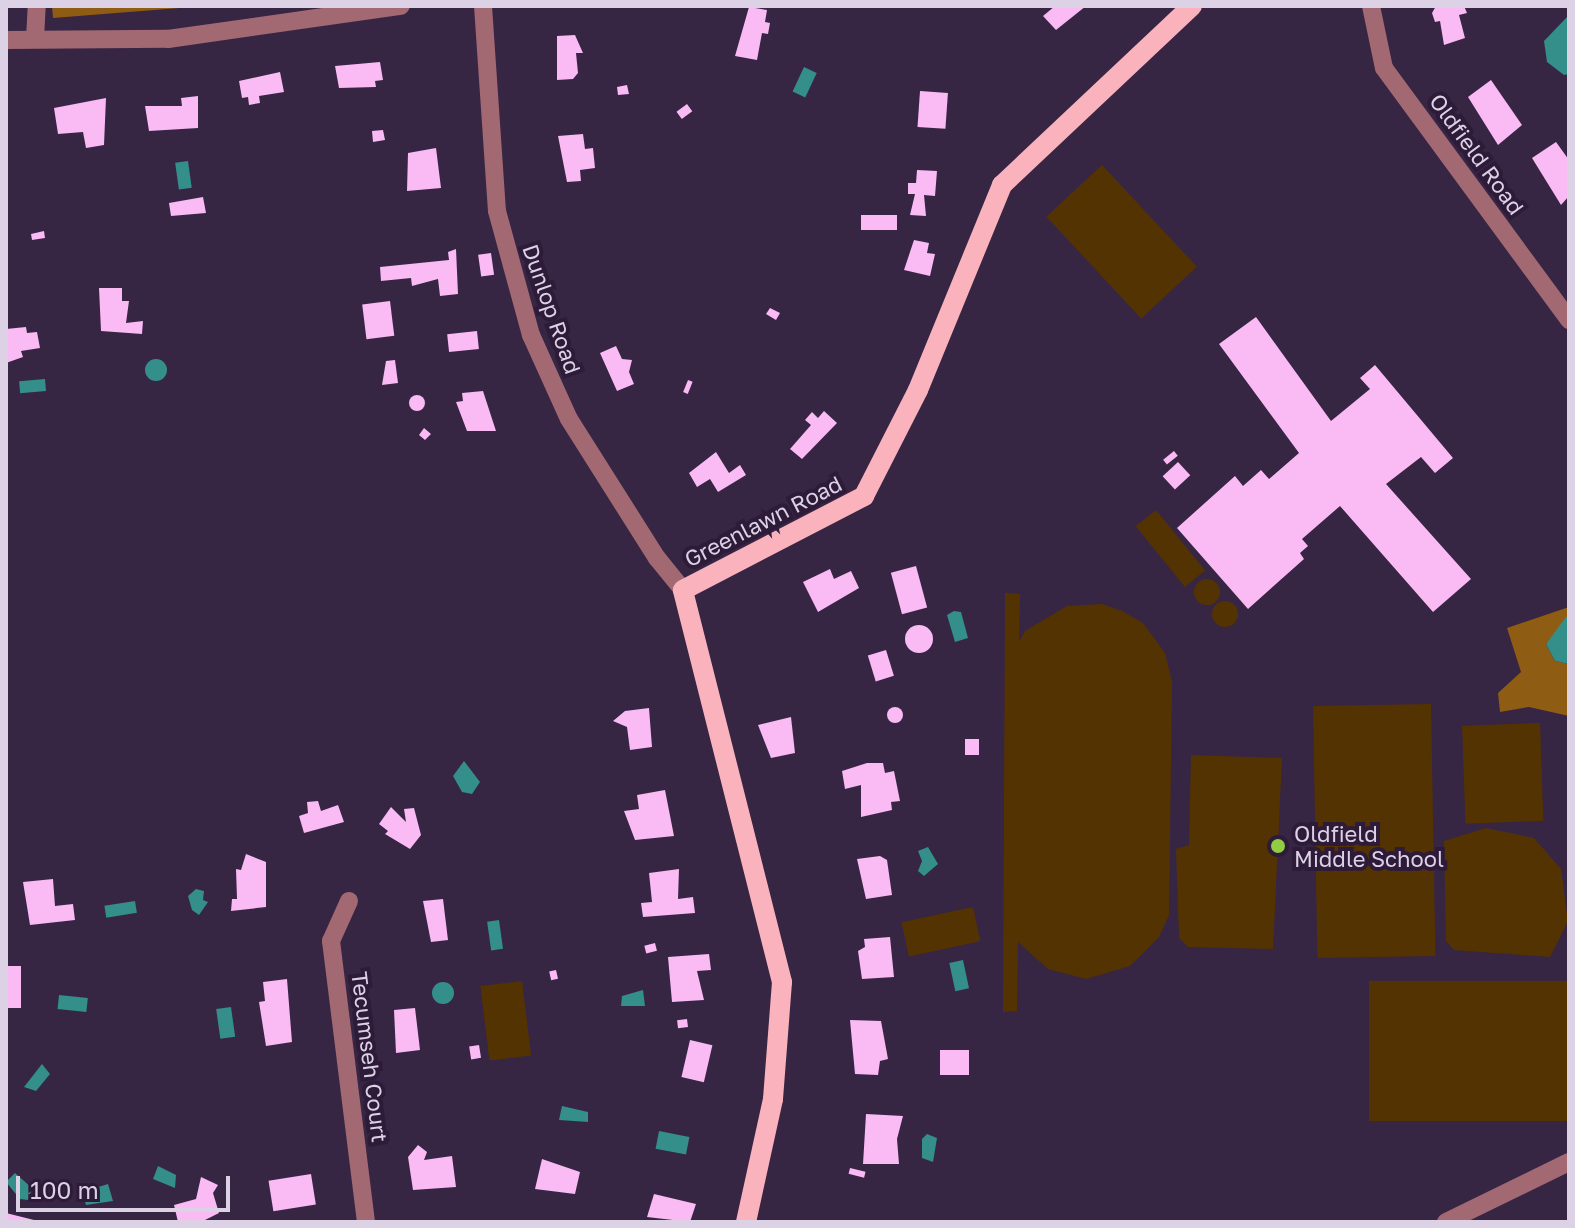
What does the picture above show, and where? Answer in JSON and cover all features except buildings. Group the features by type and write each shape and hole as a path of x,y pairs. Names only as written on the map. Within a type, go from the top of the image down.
{"main road":[{"name":"Greenlawn Road","path":"746,1222 773,1099 782,982 683,590 864,496 918,390 1002,185 1192,6"}],"street":[{"path":"35,39 37,6"},
{"path":"6,40 168,39 401,6"},
{"name":"Dunlop Road","path":"483,6 497,211 531,335 569,419 657,558 683,590"},
{"name":"Oldfield Road","path":"1371,6 1384,68 1569,320"},
{"name":"Tecumseh Court","path":"349,901 331,941 366,1222"},
{"path":"1446,1222 1569,1162"}],"shaded area":[{"path":"52,6 205,6 53,18"},
{"path":"1569,15 1569,74 1564,75 1547,62 1544,41"},
{"path":"804,67 817,73 805,97 793,91"},
{"path":"188,161 192,188 179,190 175,163"},
{"path":"1102,165 1197,267 1141,318 1046,217"},
{"path":"156,359 164,362 167,370 164,378 156,381 148,378 145,370 148,362"},
{"path":"45,379 46,391 20,393 19,381"},
{"path":"1156,510 1205,571 1185,587 1136,526"},
{"path":"1207,579 1216,583 1220,592 1216,601 1207,605 1198,601 1194,592 1198,583"},
{"path":"1005,593 1020,594 1019,642 1025,631 1067,606 1102,604 1122,611 1143,623 1165,653 1172,682 1169,915 1159,937 1130,966 1086,979 1048,969 1018,942 1017,1011 1003,1012"},
{"path":"1225,601 1234,605 1238,614 1234,623 1225,627 1216,623 1212,614 1216,605"},
{"path":"1569,607 1569,618 1546,644 1555,661 1569,664 1569,716 1529,707 1500,712 1498,693 1521,672 1507,628"},
{"path":"954,611 961,612 968,638 955,642 947,615"},
{"path":"1566,617 1569,618 1569,664 1555,661 1546,644"},
{"path":"1431,704 1435,956 1317,958 1313,706"},
{"path":"1540,723 1543,821 1465,824 1462,726"},
{"path":"1191,755 1282,758 1273,949 1188,947 1179,938 1176,849 1189,845"},
{"path":"464,761 480,782 472,794 462,792 453,776"},
{"path":"1486,828 1534,838 1561,869 1568,921 1550,957 1454,950 1446,941 1444,841"},
{"path":"928,847 938,864 924,876 918,871 922,861 918,851"},
{"path":"196,889 204,891 203,900 208,902 199,915 192,910 188,896"},
{"path":"135,901 137,913 106,918 104,906"},
{"path":"973,907 980,941 909,956 902,922"},
{"path":"499,920 503,949 491,950 487,922"},
{"path":"963,960 969,988 955,991 949,963"},
{"path":"522,981 531,1055 489,1061 480,986"},
{"path":"1369,981 1569,981 1569,1121 1369,1121"},
{"path":"443,982 451,985 454,993 451,1001 443,1004 435,1001 432,993 435,985"},
{"path":"643,990 645,1006 621,1006 622,996"},
{"path":"59,995 88,998 86,1012 58,1009"},
{"path":"231,1007 235,1037 220,1039 216,1009"},
{"path":"42,1064 50,1074 36,1091 24,1087"},
{"path":"562,1106 588,1112 588,1122 559,1120"},
{"path":"659,1131 689,1137 686,1155 656,1149"},
{"path":"927,1134 937,1138 933,1162 922,1158 922,1139"},
{"path":"158,1166 176,1175 175,1188 153,1179"},
{"path":"15,1173 32,1188 28,1200 20,1199 6,1182"},
{"path":"108,1184 113,1201 86,1205 82,1192"}],"place":[{"name":"Oldfield Middle School","path":"1278,846"}]}
